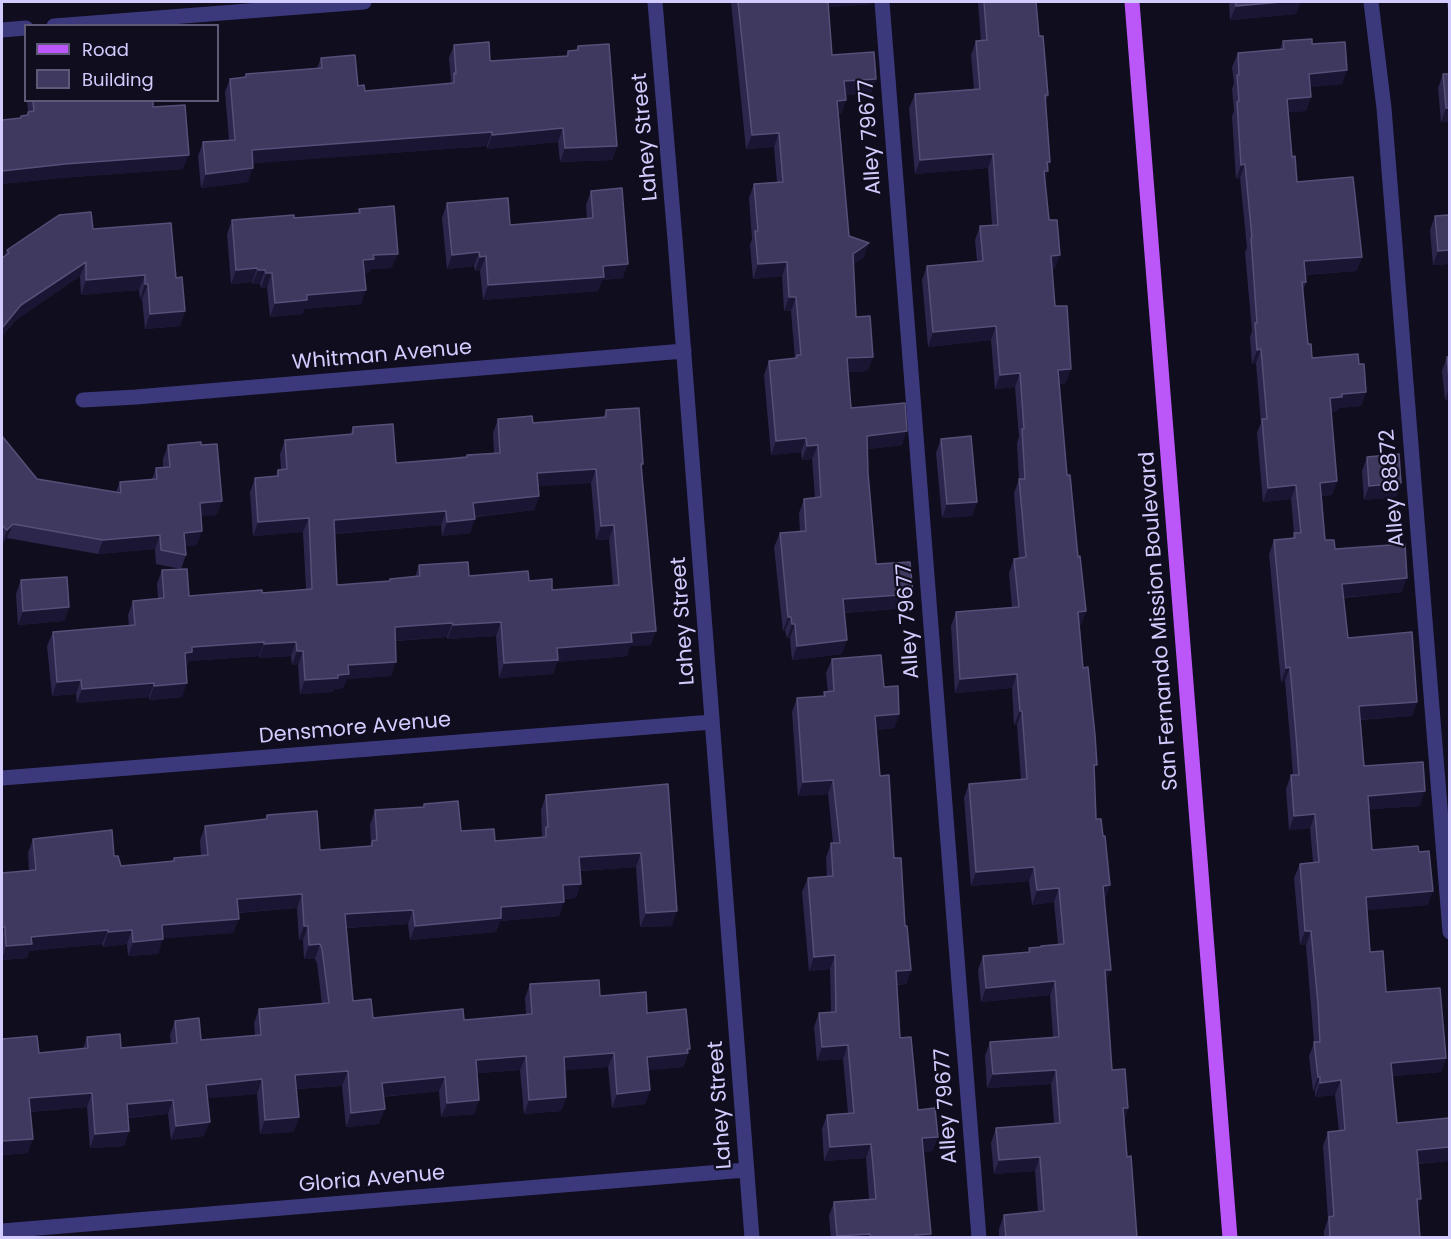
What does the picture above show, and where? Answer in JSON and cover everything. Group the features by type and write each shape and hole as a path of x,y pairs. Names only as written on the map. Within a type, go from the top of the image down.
{"main road":[{"name":"San Fernando Mission Boulevard","path":"1132,2 1230,1238"}],"street":[{"path":"80,24 364,2"},
{"name":"Lahey Street","path":"655,2 752,1238"},
{"name":"Alley 79677","path":"882,2 979,1238"},
{"name":"Alley 88872","path":"1371,2 1384,108 1449,932"},
{"path":"2,30 24,28"},
{"name":"Whitman Avenue","path":"83,400 684,351"},
{"name":"Densmore Avenue","path":"2,778 712,722"},
{"name":"Gloria Avenue","path":"2,1231 746,1170"}],"building":[{"path":"738,2 828,2 832,55 874,52 876,79 844,81 846,100 837,101 849,236 869,243 853,254 856,317 870,316 873,357 847,358 851,408 905,403 907,431 867,436 868,473 876,564 910,562 913,594 843,599 847,640 797,646 795,624 792,624 791,617 788,617 780,533 806,531 804,499 821,497 818,445 807,446 806,438 776,441 769,361 797,358 797,355 801,355 796,297 789,297 787,262 758,264 754,184 783,182 779,133 752,135"},
{"path":"984,2 1036,2 1039,36 1043,36 1050,162 1047,162 1048,171 1044,171 1049,220 1057,220 1060,255 1051,256 1055,306 1067,306 1071,369 1058,370 1067,475 1070,475 1086,611 1078,612 1083,668 1088,667 1095,735 1096,819 1101,819 1103,836 1105,836 1110,885 1103,886 1111,970 1105,970 1112,1070 1125,1069 1128,1108 1123,1108 1127,1157 1131,1156 1137,1238 1006,1238 1004,1215 1044,1211 1040,1157 999,1160 996,1128 1060,1123 1056,1070 993,1074 990,1042 1059,1037 1055,981 986,988 983,956 1030,952 1029,948 1064,944 1059,888 1037,890 1034,867 976,872 969,784 1027,779 1022,711 1020,711 1017,674 960,679 956,612 1019,607 1014,559 1026,557 1019,479 1025,479 1020,373 1000,375 996,326 933,332 927,266 983,261 980,226 998,225 993,154 920,160 915,94 980,89 976,41 987,40"},
{"path":"1235,2 1281,2 1236,6"},
{"path":"1312,39 1312,44 1345,42 1347,70 1309,74 1311,97 1287,99 1292,157 1295,156 1297,182 1353,177 1362,257 1304,261 1306,282 1302,282 1308,344 1311,344 1312,358 1358,354 1359,364 1364,364 1366,392 1342,394 1342,397 1330,398 1337,481 1320,483 1325,540 1334,540 1335,549 1405,544 1407,578 1342,584 1348,638 1412,632 1417,702 1359,706 1364,766 1423,762 1425,791 1368,796 1372,850 1418,846 1419,852 1429,851 1433,891 1366,897 1370,952 1383,951 1386,992 1440,988 1446,1058 1391,1063 1397,1123 1449,1118 1449,1147 1417,1150 1421,1199 1417,1199 1420,1238 1330,1238 1329,1217 1334,1216 1328,1132 1345,1130 1341,1080 1320,1083 1320,1077 1318,1077 1314,1042 1320,1042 1318,1003 1311,931 1305,931 1300,864 1319,862 1315,814 1294,816 1291,775 1299,775 1290,667 1286,668 1274,540 1295,538 1294,533 1301,533 1296,485 1268,488 1262,419 1267,419 1261,349 1257,350 1252,238 1245,164 1241,165 1237,102 1239,101 1238,53 1284,49 1283,41"},
{"path":"489,42 490,61 568,56 568,51 578,50 578,46 609,44 617,146 565,148 563,128 492,135 492,132 252,150 253,168 206,174 203,142 235,140 230,79 246,77 246,74 322,68 321,58 355,55 358,86 364,85 365,91 454,83 454,73 456,74 454,45"},
{"path":"1443,74 1449,74 1449,108 1446,108"},
{"path":"33,102 153,102 153,107 185,105 189,155 2,171 2,120 21,118 21,116 28,115 28,112 34,111"},
{"path":"622,188 628,264 603,266 604,277 488,285 486,256 480,257 479,252 452,255 447,203 508,198 510,225 593,218 591,191"},
{"path":"394,206 398,254 373,255 374,259 363,260 366,290 307,295 307,300 275,303 272,273 266,273 265,270 257,268 236,270 232,220 360,213 359,209"},
{"path":"91,212 93,229 171,223 176,278 182,277 185,311 150,314 148,284 145,284 145,275 86,280 86,262 21,305 2,328 2,258 9,253 7,250 59,215"},
{"path":"1449,215 1449,250 1438,251 1435,216"},
{"path":"639,408 643,464 641,464 656,631 631,633 632,642 557,648 558,660 504,663 501,622 395,627 396,662 348,665 349,674 338,675 338,678 305,680 303,651 297,651 296,642 264,644 264,642 192,647 192,652 185,653 187,683 154,686 154,683 82,689 81,680 57,682 53,632 135,625 133,601 164,598 162,570 187,569 189,596 262,590 262,593 312,589 309,518 258,522 255,478 278,476 278,470 287,469 285,440 353,434 353,427 393,424 396,463 447,459 500,453 498,419 532,416 533,423 606,417 606,410","holes":["596,469 601,526 614,525 619,585 552,590 552,579 529,581 528,571 469,576 468,562 419,565 420,576 337,585 334,520 446,511 447,522 475,519 473,503 539,496 537,473"]},
{"path":"2,436 37,479 121,493 120,482 157,479 156,468 170,467 168,445 201,442 201,445 217,444 222,501 200,503 202,531 184,533 186,555 161,550 160,535 103,540 13,524 7,530 2,525"},
{"path":"971,436 977,502 947,504 941,439"},
{"path":"1399,454 1401,483 1369,486 1367,457"},
{"path":"67,577 69,607 23,611 21,580"},
{"path":"881,655 884,687 898,686 899,714 875,716 880,776 889,775 894,858 901,858 905,926 907,926 911,970 896,971 900,1038 911,1037 918,1110 935,1108 938,1137 922,1138 931,1234 915,1235 915,1238 871,1238 870,1234 837,1236 834,1202 876,1199 871,1144 830,1147 827,1115 854,1113 848,1045 822,1047 819,1013 836,1012 835,955 814,957 808,878 833,876 831,843 840,843 833,780 803,782 797,698 825,696 824,692 834,691 832,659"},
{"path":"668,784 677,911 646,913 641,853 579,857 581,884 563,885 564,902 501,907 501,918 415,926 413,910 345,914 353,1001 371,999 373,1018 463,1009 464,1020 532,1014 530,984 599,980 600,996 646,992 647,1013 686,1009 690,1049 687,1049 688,1053 647,1057 650,1090 617,1094 614,1053 564,1057 566,1097 529,1100 526,1056 476,1060 479,1100 447,1103 445,1077 382,1083 385,1109 351,1113 348,1071 295,1075 299,1117 265,1120 262,1079 206,1085 210,1122 176,1126 173,1100 127,1104 129,1131 95,1134 92,1093 29,1098 33,1139 2,1141 2,1039 37,1036 39,1053 88,1048 87,1037 120,1034 121,1048 177,1043 175,1021 199,1018 201,1040 261,1035 259,1009 329,1003 322,949 320,944 309,945 308,926 304,926 302,894 237,899 239,919 162,925 163,939 133,942 132,930 108,932 108,930 31,937 32,944 6,946 5,927 2,927 2,873 36,870 33,839 112,830 114,856 118,856 121,866 174,861 174,858 208,855 205,826 267,819 267,815 317,811 320,850 372,846 372,841 377,840 375,810 424,807 424,804 458,801 461,831 494,829 495,841 546,837 546,827 548,827 546,795"}]}
